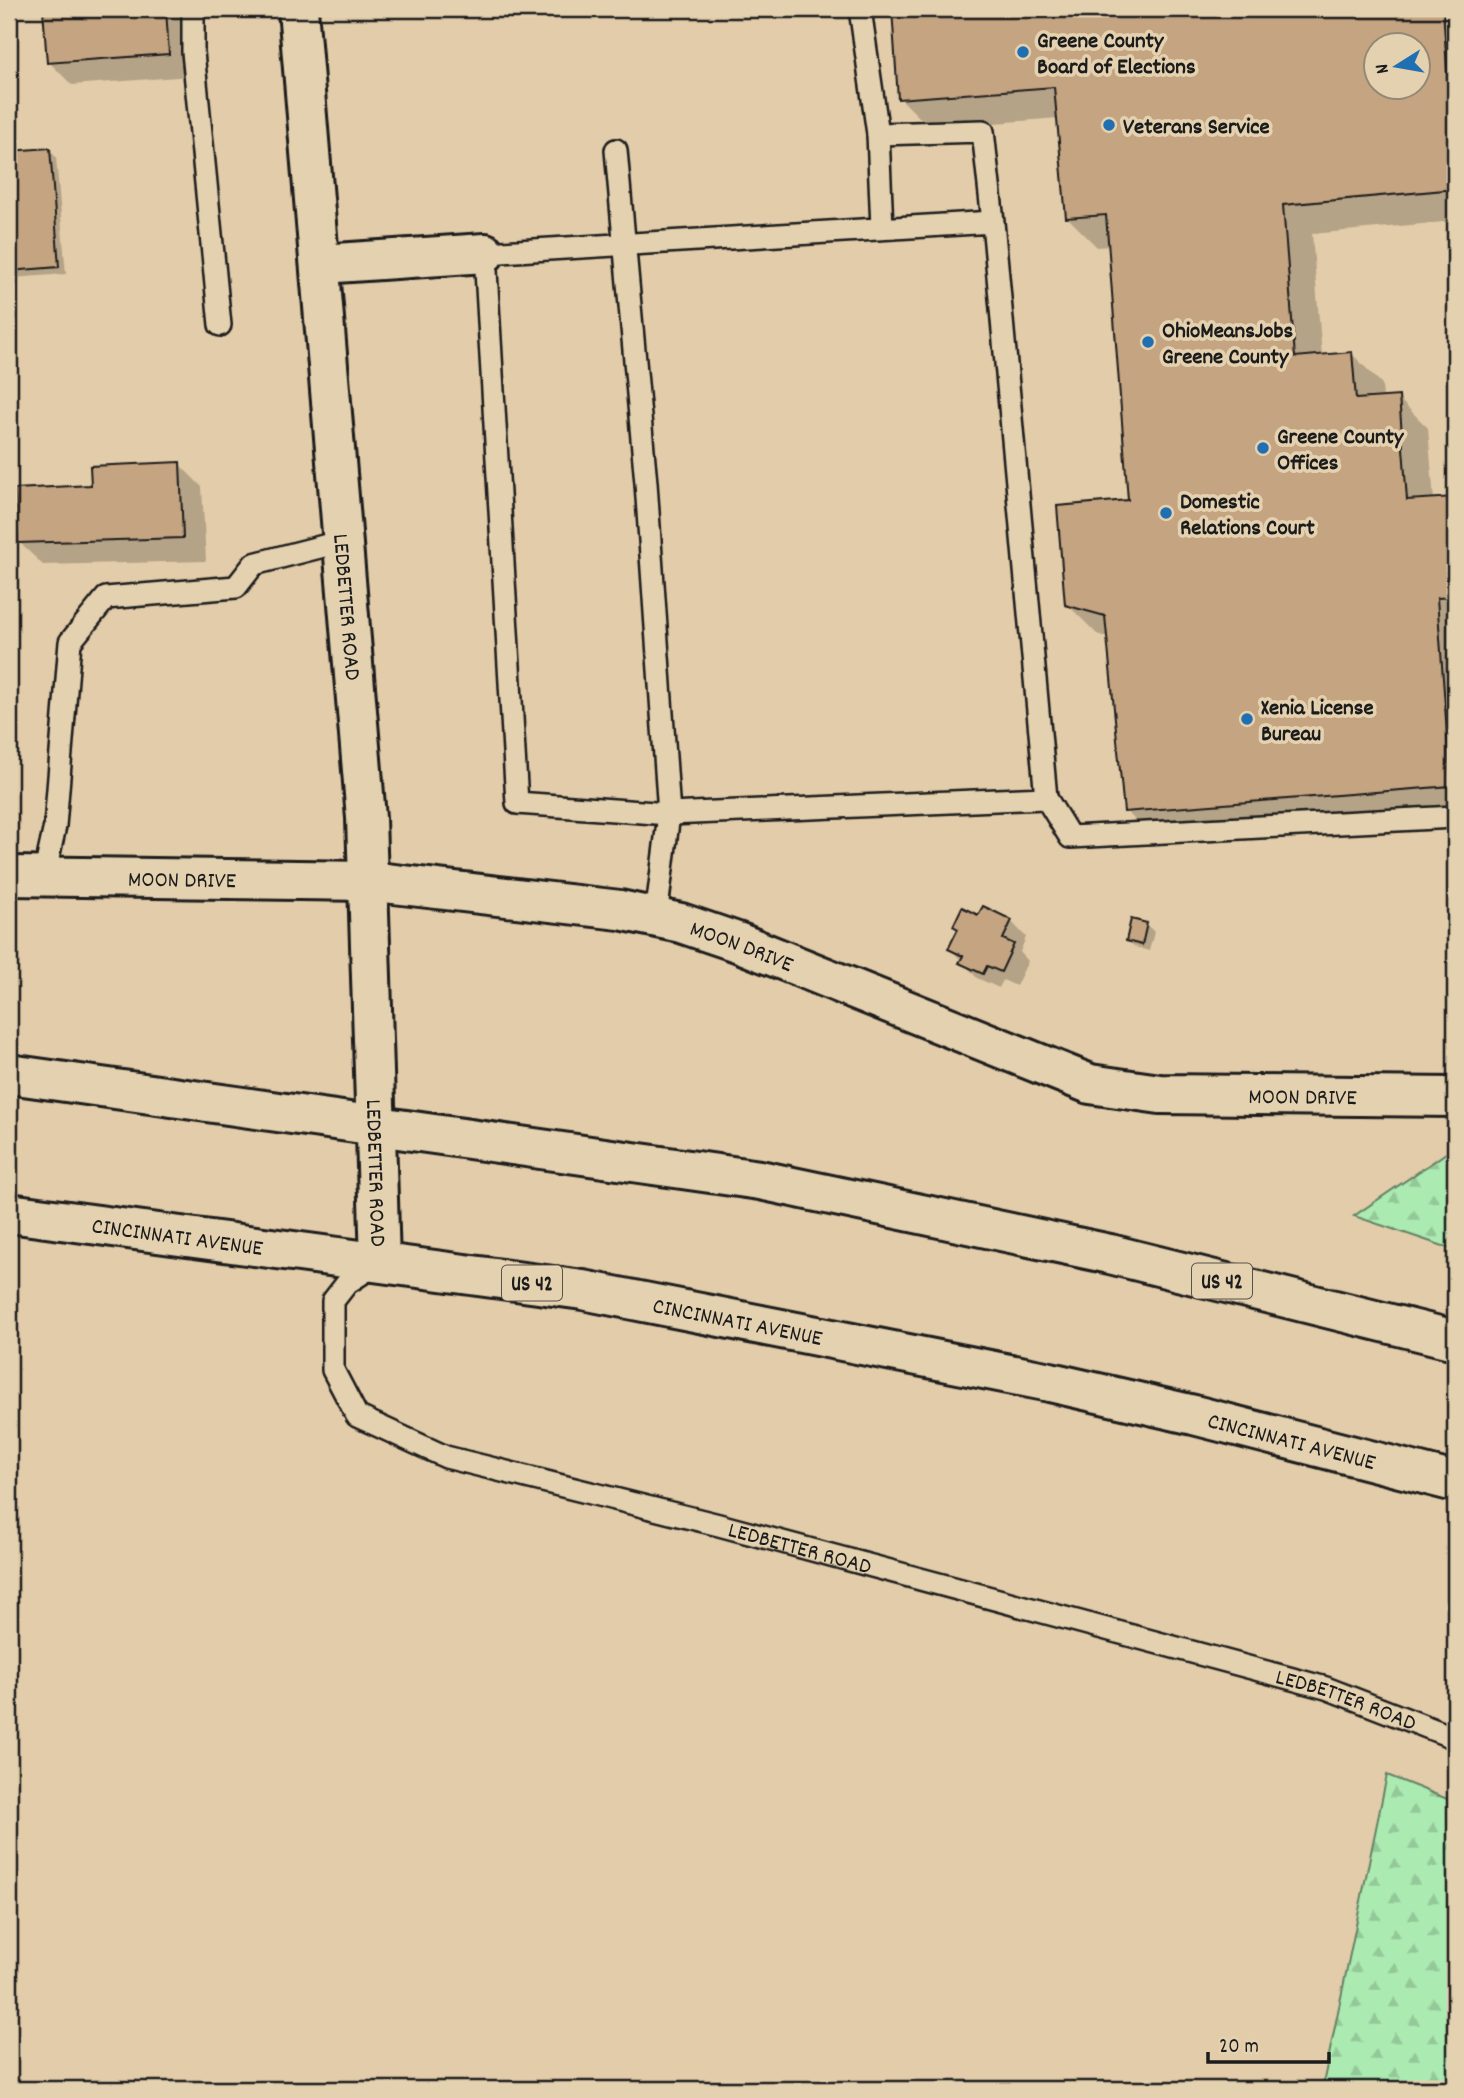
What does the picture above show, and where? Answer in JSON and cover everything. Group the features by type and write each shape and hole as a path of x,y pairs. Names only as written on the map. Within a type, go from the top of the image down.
{"main road":[{"name":"LEDBETTER ROAD","path":"298,9 366,818 380,1262"},
{"path":"321,264 485,253"},
{"name":"MOON DRIVE","path":"27,876 368,881 620,910 740,943 1090,1084 1149,1094 1455,1097"},
{"name":"US 42","path":"9,1074 760,1180 1110,1254 1455,1340"},
{"name":"CINCINNATI AVENUE","path":"9,1213 583,1290 1050,1382 1194,1415 1455,1482"}],"lane":[{"path":"193,9 193,52 220,326"},
{"path":"860,9 878,134 882,228"},
{"path":"878,134 983,131 1046,798 1070,837 1455,817"},
{"path":"616,149 622,243 646,483 670,814 656,918"},
{"path":"993,222 485,253 517,803 670,814 1046,798"},
{"path":"27,876 55,826 70,642 106,598 236,587 254,564 343,541"},
{"name":"LEDBETTER ROAD","path":"380,1262 347,1283 333,1301 333,1370 357,1416 446,1457 719,1524 1326,1688 1455,1738"}],"green space":[{"path":"1455,1147 1455,1250 1354,1216"},
{"path":"1387,1775 1455,1802 1455,2089 1322,2089"}],"building":[{"path":"43,9 166,9 169,54 47,63"},
{"name":"Greene County Offices","path":"892,9 1443,9 1455,189 1283,205 1295,357 1352,352 1356,399 1399,396 1407,500 1455,497 1455,597 1437,598 1451,786 1124,812 1105,616 1065,605 1057,506 1128,500 1106,215 1066,218 1054,87 898,99"},
{"path":"50,148 59,267 9,271 9,151"},
{"path":"180,462 183,538 18,543 15,489 91,485 90,466"},
{"path":"983,906 1012,920 1003,939 1014,944 1001,972 987,966 983,974 959,963 963,956 948,949 958,929 953,926 962,907 978,915"},
{"path":"1131,919 1147,923 1142,945 1126,941"}],"place":[{"name":"Greene County Board of Elections","path":"1023,52"},
{"name":"Veterans Service","path":"1109,125"},
{"name":"OhioMeansJobs Greene County","path":"1148,342"},
{"name":"Greene County Offices","path":"1263,448"},
{"name":"Domestic Relations Court","path":"1166,513"},
{"name":"Xenia License Bureau","path":"1247,719"}]}
